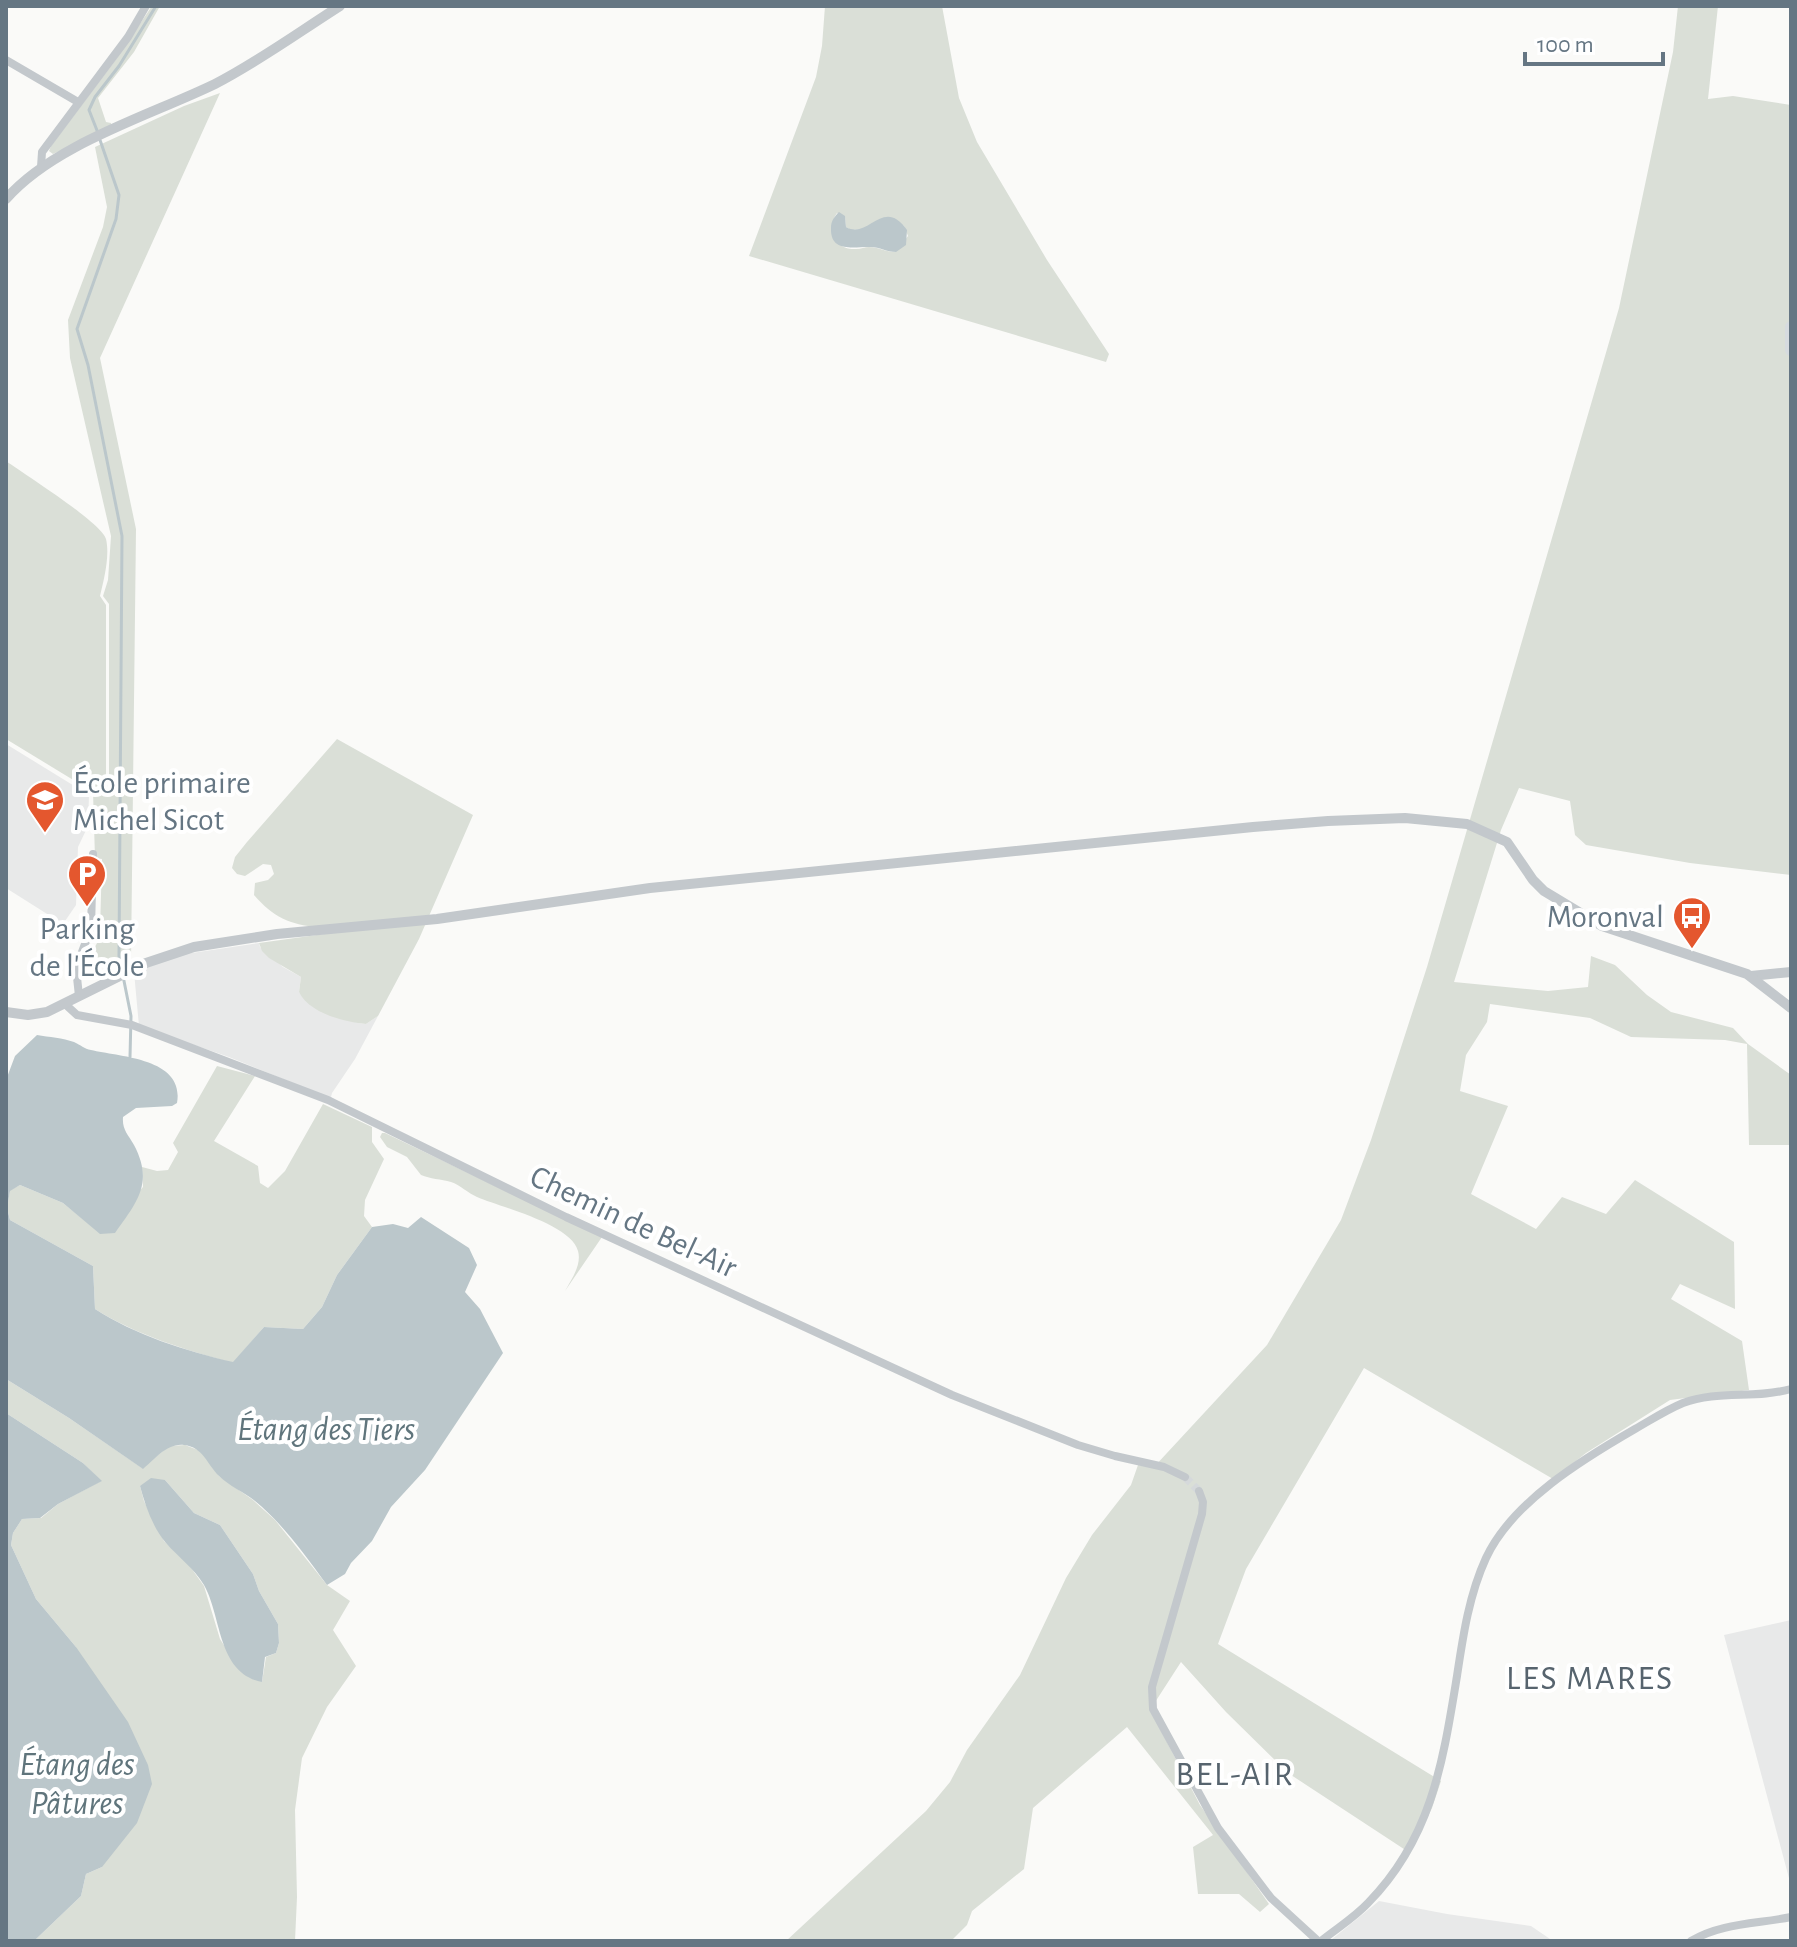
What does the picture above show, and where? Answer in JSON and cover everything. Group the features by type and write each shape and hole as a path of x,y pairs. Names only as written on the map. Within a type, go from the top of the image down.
{"main road":[{"path":"1791,327 1791,350"}],"street":[{"path":"41,167 42,152 128,37 146,6"},
{"path":"6,199 41,167 218,82 340,6"},
{"path":"6,60 78,102"},
{"path":"6,1009 34,1014 65,1004 122,973 194,947 277,934 437,919 650,888 1253,827 1343,820 1423,819 1467,824 1504,840 1538,885 1585,918 1751,976 1791,1008"},
{"path":"79,996 77,963 91,928 93,854"},
{"path":"1751,976 1791,972"},
{"name":"Chemin de Bel-Air","path":"65,1004 77,1015 129,1024 328,1100 566,1217 939,1390 1078,1445 1164,1467 1185,1477"},
{"path":"1199,1491 1203,1502 1202,1514 1152,1687 1153,1709 1218,1828 1271,1898 1320,1941 1373,1898 1404,1857 1423,1823 1437,1784 1474,1587 1487,1556 1507,1525 1582,1462 1676,1406 1696,1399 1760,1395 1791,1389"},
{"path":"1691,1941 1725,1927 1791,1917"}],"shaded area":[{"path":"152,6 160,6 134,52 98,98 106,122 111,123 111,127 53,154 49,151 51,146"},
{"path":"825,6 942,6 959,98 977,142 1047,260 1109,354 1106,362 749,256 816,77","holes":["837,213 845,217 846,227 851,230 863,229 887,217 904,226 908,236 895,252 842,246 834,238 832,226"]},
{"path":"1678,6 1718,6 1708,99 1733,96 1791,105 1791,875 1690,863 1586,845 1575,835 1570,801 1519,788 1501,830 1454,982 1548,991 1588,987 1591,956 1615,965 1647,995 1671,1012 1733,1028 1748,1044 1791,1075 1791,1145 1749,1145 1747,1044 1725,1040 1631,1037 1590,1018 1490,1004 1487,1022 1466,1055 1460,1091 1508,1106 1471,1194 1536,1229 1562,1197 1606,1214 1635,1180 1734,1242 1735,1309 1680,1284 1671,1299 1742,1341 1749,1390 1670,1400 1586,1453 1553,1479 1364,1368 1246,1569 1218,1644 1441,1781 1432,1808 1410,1853 1288,1773 1181,1662 1150,1710 1200,1805 1269,1904 1260,1912 1239,1894 1198,1894 1193,1847 1213,1835 1127,1727 1033,1808 1024,1869 972,1911 967,1925 951,1941 786,1941 926,1811 950,1782 967,1750 1020,1675 1066,1578 1092,1535 1131,1485 1138,1465 1154,1467 1267,1345 1341,1220 1371,1140 1427,967 1619,308 1673,52"},
{"path":"220,93 100,358 136,529 131,961 110,969 88,961 100,930 102,859 95,858 93,792 6,739 6,461 77,511 106,539 107,560 100,596 106,605 106,783 109,786 109,604 103,596 108,580 111,536 70,358 68,320 103,227 107,207 95,147"},
{"path":"337,739 473,815 419,939 378,1016 366,1024 338,1019 311,1006 299,992 301,977 262,951 259,943 324,934 318,927 283,918 254,895 255,883 268,880 274,874 271,865 263,864 245,876 237,874 232,868 235,857 247,842"},
{"name":"École primaire Michel Sicot","path":"6,744 89,795 88,826 78,847 76,905 63,924 6,888"},
{"path":"259,943 283,967 301,977 299,992 312,1006 358,1023 366,1024 378,1016 332,1093 331,1097 335,1100 229,1057 139,1026 134,972 185,954"},
{"path":"217,1066 255,1076 214,1141 258,1166 260,1183 268,1188 285,1171 323,1104 372,1127 372,1142 384,1159 365,1200 364,1216 372,1227 337,1275 322,1307 303,1329 264,1327 233,1363 144,1334 95,1309 93,1266 10,1220 7,1208 10,1190 20,1185 63,1203 100,1233 143,1187 142,1167 168,1170 178,1152 173,1143"},
{"path":"382,1133 602,1237 565,1291 579,1256 573,1241 549,1225 477,1197 454,1183 421,1175 407,1157 387,1147 380,1137"},
{"path":"6,1379 142,1468 169,1446 185,1445 198,1450 208,1458 219,1476 275,1520 327,1585 350,1601 333,1630 356,1666 327,1707 302,1758 295,1810 295,1941 34,1941 81,1896 86,1874 102,1867 76,1647 36,1599 11,1545 13,1533 22,1519 41,1518 58,1504 101,1481 83,1463 6,1413","holes":["165,1480 194,1513 220,1525 253,1574 278,1624 279,1643 276,1653 266,1657 262,1682 229,1653 220,1639 204,1586 189,1565 164,1541 140,1486"]},
{"path":"1791,1620 1791,1882 1790,1882 1724,1635"},
{"path":"1379,1901 1531,1926 1553,1941 1331,1940"}],"water":[{"path":"839,212 845,216 846,227 854,229 891,217 907,230 906,245 896,252 839,245 832,236 831,228"},
{"name":"Étang des Tiers","path":"37,1035 148,1062 161,1068 177,1088 177,1103 172,1106 136,1108 123,1117 124,1129 140,1158 143,1181 136,1202 115,1233 100,1234 63,1203 20,1185 10,1191 7,1208 10,1220 93,1266 95,1309 127,1327 179,1347 233,1362 264,1327 303,1329 322,1307 337,1275 372,1227 393,1224 408,1228 421,1217 469,1248 477,1265 465,1292 480,1309 503,1353 425,1470 391,1507 372,1541 345,1574 327,1585 275,1520 255,1501 223,1480 196,1449 184,1445 172,1446 143,1469 6,1379 6,1080 15,1056"},
{"name":"Étang des Pâtures","path":"6,1413 83,1463 102,1481 58,1504 40,1518 22,1519 13,1533 11,1545 36,1599 76,1647 128,1722 148,1765 152,1784 137,1823 102,1867 86,1874 81,1896 34,1941 6,1941"},
{"path":"151,1478 165,1480 194,1513 220,1525 253,1574 278,1624 279,1643 276,1653 265,1657 262,1682 247,1677 236,1668 223,1642 204,1585 157,1530 140,1486"}],"waterway":[{"path":"98,133 89,110 156,6"},
{"path":"100,140 119,195 116,219 77,329 88,365 122,536 119,956 131,1016 130,1057"}],"tunnel":[{"path":"1185,1477 1199,1491"}],"place":[{"name":"École primaire Michel Sicot","path":"45,834"},
{"name":"Parking de l'École","path":"87,908"},
{"name":"Moronval","path":"1692,950"}],"district":[{"name":"LES MARES","path":"1590,1677"},
{"name":"BEL-AIR","path":"1235,1773"}]}
